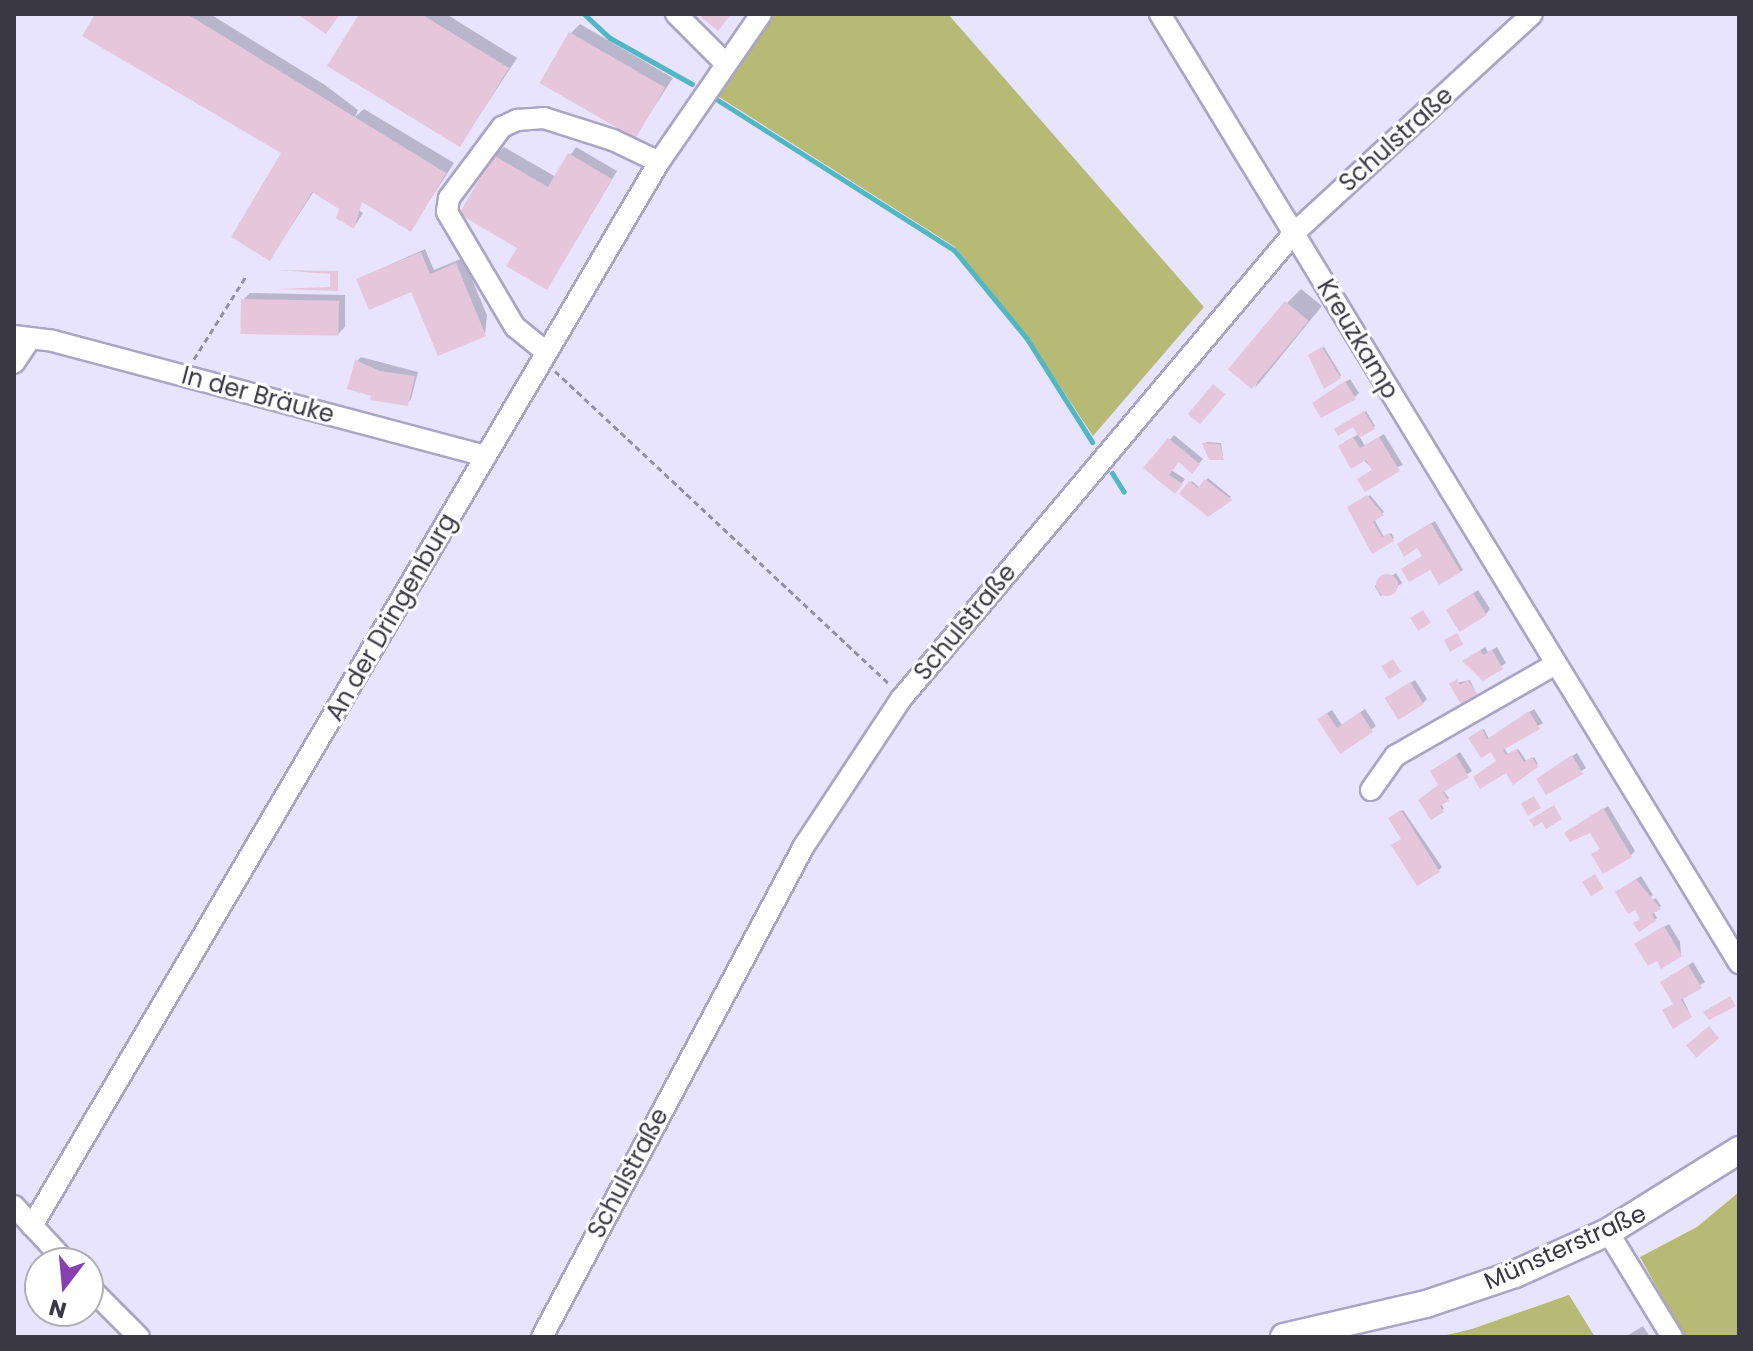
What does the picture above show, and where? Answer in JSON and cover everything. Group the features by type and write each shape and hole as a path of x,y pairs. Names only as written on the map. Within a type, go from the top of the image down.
{"main road":[{"name":"Münsterstraße","path":"1284,1337 1426,1304 1515,1274 1608,1232 1739,1150"}],"street":[{"name":"An der Dringenburg","path":"32,1226 659,162 724,62 761,14"},
{"name":"Kreuzkamp","path":"1160,14 1554,665 1739,963"},
{"name":"Schulstraße","path":"542,1337 804,846 901,699 1294,233 1532,14"},
{"path":"681,16 724,62"},
{"path":"544,355 515,327 447,212 449,198 502,127 517,120 544,118 613,140 659,162"},
{"name":"In der Bräuke","path":"14,363 22,338 183,375 486,456"},
{"path":"1371,790 1395,756 1554,665"},
{"path":"14,1206 52,1247"},
{"path":"1608,1232 1672,1337"},
{"path":"104,1302 139,1337"}],"path":[{"path":"183,375 246,276"},
{"path":"544,355 901,699"}],"green space":[{"path":"775,14 948,14 1204,307 1093,436 1030,341 955,247 716,95"},
{"path":"1739,1192 1739,1337 1684,1337 1640,1257 1697,1227"},
{"path":"1569,1295 1595,1337 1438,1337 1472,1329"}],"building":[{"path":"95,14 187,14 446,173 411,232 362,202 354,229 336,218 339,209 312,192 270,261 231,237 281,153 82,36"},
{"path":"297,14 340,14 326,34"},
{"path":"359,14 421,14 509,68 460,147 327,66"},
{"path":"704,14 731,14 718,31 701,17"},
{"path":"569,32 665,88 636,139 540,83"},
{"path":"568,153 612,179 547,290 506,266 517,248 459,214 493,155 548,187"},
{"path":"421,252 430,274 456,263 486,336 438,356 411,292 369,310 356,279"},
{"path":"278,270 338,271 338,291 278,289 330,287 330,274"},
{"path":"241,299 339,301 338,336 240,334"},
{"path":"1285,301 1309,321 1252,389 1228,369"},
{"path":"1322,347 1341,378 1324,389 1308,355"},
{"path":"355,360 380,371 415,376 408,406 370,400 371,396 347,389"},
{"path":"1345,381 1356,399 1321,418 1312,403"},
{"path":"1213,384 1225,394 1200,424 1188,414"},
{"path":"1364,411 1375,429 1359,438 1353,427 1338,436 1334,429"},
{"path":"1353,437 1360,448 1379,437 1400,471 1365,492 1357,479 1372,470 1366,460 1351,469 1338,446"},
{"path":"1168,438 1200,464 1192,474 1179,462 1169,475 1183,484 1175,494 1143,468"},
{"path":"1202,443 1220,444 1224,460 1209,460"},
{"path":"1205,479 1232,500 1208,517 1179,494 1189,481 1198,488"},
{"path":"1367,495 1384,515 1373,522 1382,537 1389,533 1394,541 1372,554 1347,507"},
{"path":"1431,523 1461,572 1439,585 1430,570 1409,582 1401,569 1422,556 1417,548 1404,557 1397,544"},
{"path":"1387,574 1395,577 1398,585 1395,593 1387,596 1379,593 1376,585 1379,577"},
{"path":"1473,593 1487,615 1460,632 1446,610"},
{"path":"1423,610 1431,623 1418,631 1410,618"},
{"path":"1457,633 1463,644 1450,652 1444,640"},
{"path":"1480,650 1483,655 1492,650 1503,669 1483,681 1462,661"},
{"path":"1393,659 1401,672 1389,679 1381,666"},
{"path":"1457,679 1460,685 1468,680 1477,694 1461,704 1449,684"},
{"path":"1410,682 1424,704 1398,720 1385,698"},
{"path":"1529,711 1540,729 1503,750 1506,755 1516,749 1524,762 1532,757 1538,767 1513,785 1506,773 1480,789 1473,777 1496,761 1491,752 1481,758 1468,738 1482,729 1487,739"},
{"path":"1360,712 1373,732 1340,754 1317,719 1327,713 1337,728"},
{"path":"1456,755 1469,777 1443,792 1449,801 1440,806 1444,812 1431,820 1418,800 1438,785 1430,771"},
{"path":"1572,755 1583,774 1546,795 1536,779"},
{"path":"1534,796 1541,808 1528,816 1521,803"},
{"path":"1554,805 1562,819 1546,829 1542,822 1534,827 1529,820"},
{"path":"1603,808 1632,857 1603,874 1591,854 1600,849 1590,833 1570,842 1564,833"},
{"path":"1401,810 1440,872 1417,886 1391,845 1401,839 1388,818"},
{"path":"1595,874 1604,889 1591,896 1582,882"},
{"path":"1636,879 1661,909 1652,914 1656,921 1639,932 1633,923 1640,919 1635,910 1628,914 1615,892"},
{"path":"1664,926 1682,956 1661,969 1657,961 1648,966 1634,944"},
{"path":"1688,965 1702,988 1681,1000 1692,1017 1673,1029 1662,1010 1673,1004 1660,982"},
{"path":"1730,996 1736,1006 1709,1020 1703,1012"},
{"path":"1709,1026 1719,1038 1696,1058 1686,1045"}],"waterway":[{"path":"584,14 610,38 692,84"},
{"path":"716,99 954,250 1027,339 1092,442"},
{"path":"1112,473 1124,492"}]}
